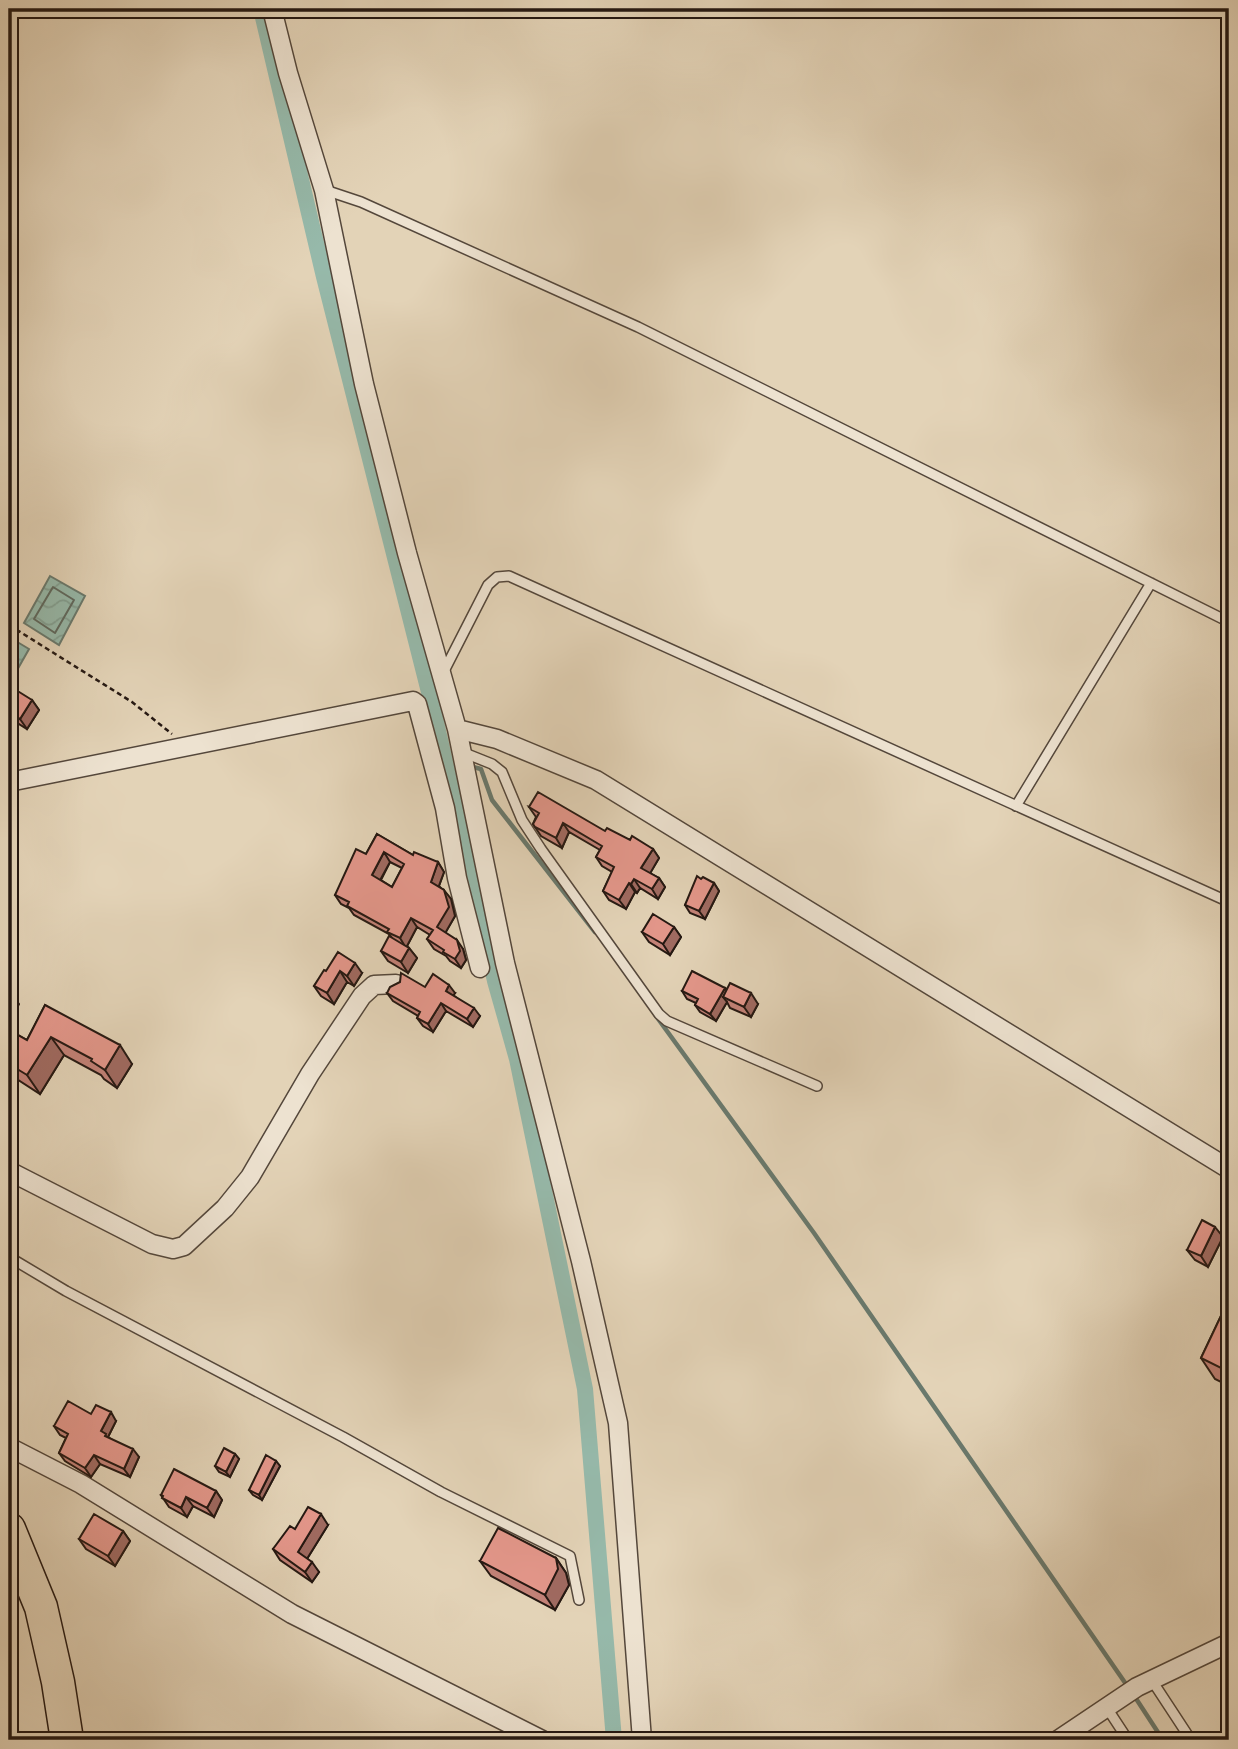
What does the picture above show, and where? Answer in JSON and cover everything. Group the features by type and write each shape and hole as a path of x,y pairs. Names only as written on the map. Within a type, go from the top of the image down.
{"highway":[{"path":"9,1529 41,1606 58,1682 67,1740"}],"street":[{"path":"272,9 324,190 364,384 457,729 516,1012 581,1261 618,1423 642,1740"},
{"path":"9,782 413,701 445,808 457,878 480,968"},
{"path":"457,729 496,739 596,780 1229,1169"},
{"path":"445,808 472,803"},
{"path":"9,1171 152,1244 173,1249 184,1246 226,1208 250,1177 310,1074 362,996 374,985 396,984"},
{"path":"9,1447 80,1484 292,1614 542,1740"},
{"path":"1058,1740 1137,1687 1229,1643"}],"lane":[{"path":"324,190 361,202 638,327 1229,622"},
{"path":"441,677 488,585 497,577 509,576 1229,902"},
{"path":"1016,806 1151,583"},
{"path":"462,752 492,764 502,772 528,830 659,1014 667,1021 817,1086"},
{"path":"9,1257 66,1291 343,1437 441,1492 570,1556 579,1600"},
{"path":"1137,1687 1191,1740"},
{"path":"1107,1708 1128,1740"}],"path":[{"path":"9,625 132,702 188,747"}],"water":[{"path":"50,576 85,596 59,645 24,623"},
{"path":"9,637 29,649 12,679 9,677"}],"building":[{"path":"16,690 32,700 20,719 9,712 9,701"},
{"path":"538,792 605,831 607,828 630,840 632,836 653,849 641,868 659,878 652,889 634,879 619,900 603,891 614,867 596,857 602,846 563,823 556,838 535,827 533,824 539,813 529,807"},
{"path":"377,834 413,855 414,852 438,862 431,882 444,890 449,907 437,927 457,940 460,951 455,959 427,939 433,930 411,918 400,938 347,906 349,902 335,895 356,849 366,854","holes":["384,852 404,864 392,887 372,875"]},
{"path":"697,876 714,883 699,911 685,905"},
{"path":"653,914 674,927 663,944 642,932"},
{"path":"389,936 409,948 401,962 381,951"},
{"path":"338,952 355,963 347,976 340,971 327,993 314,986"},
{"path":"692,971 725,988 710,1014 695,1005 698,999 682,991"},
{"path":"401,973 425,987 433,974 449,985 446,991 474,1008 467,1019 441,1003 428,1024 417,1018 420,1012 387,993 390,987 400,982"},
{"path":"730,983 751,993 744,1007 723,997"},
{"path":"45,1005 120,1045 105,1070 91,1061 92,1059 51,1037 27,1075 9,1064 9,1030 27,1040"},
{"path":"1202,1220 1215,1227 1201,1256 1187,1250"},
{"path":"1229,1299 1229,1372 1201,1358"},
{"path":"68,1401 91,1414 96,1405 111,1412 101,1431 105,1436 133,1449 124,1469 94,1455 85,1468 59,1453 68,1434 54,1426"},
{"path":"224,1448 235,1454 226,1472 215,1466"},
{"path":"266,1455 276,1461 259,1495 249,1490"},
{"path":"174,1469 216,1491 207,1508 186,1497 181,1508 162,1498"},
{"path":"308,1507 321,1514 298,1552 312,1562 305,1572 273,1549 290,1526 295,1529"},
{"path":"94,1514 123,1531 108,1556 79,1539"},
{"path":"498,1528 556,1558 558,1569 545,1595 480,1561"}],"waterway":[{"path":"261,9 324,277 431,700 495,981 517,1059 585,1389 614,1740"},
{"path":"473,767 481,769 492,800 595,932"},
{"path":"656,1016 814,1233 1128,1687"},
{"path":"1133,1694 1163,1740"}]}
